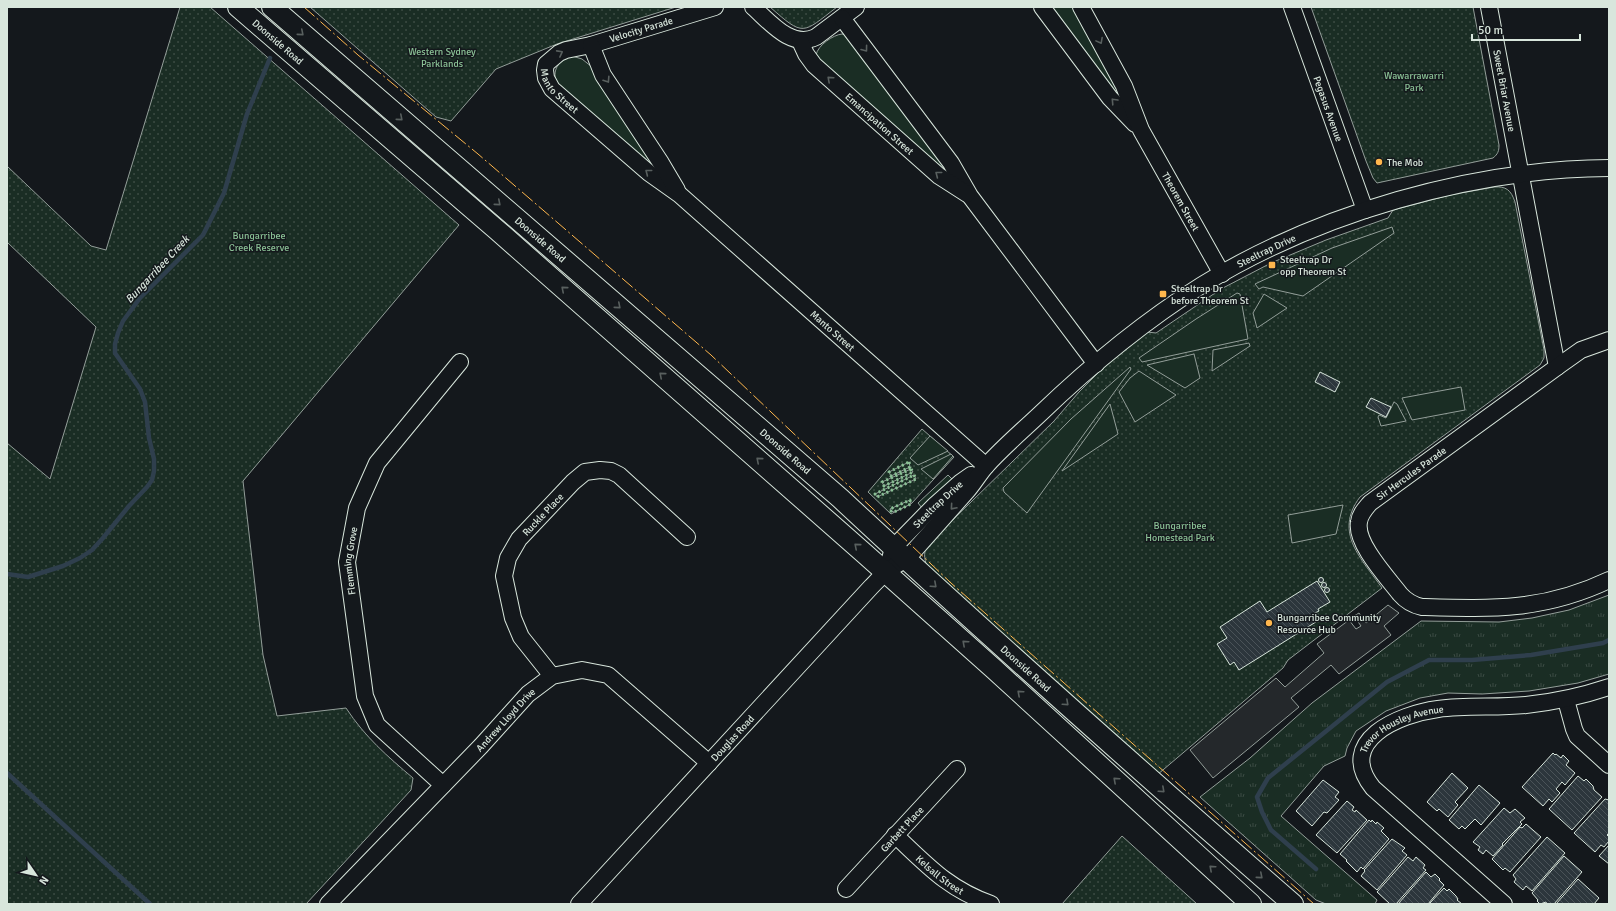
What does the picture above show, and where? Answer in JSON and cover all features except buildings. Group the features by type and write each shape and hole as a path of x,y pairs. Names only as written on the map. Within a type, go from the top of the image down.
{"main road":[{"name":"Doonside Road","path":"238,7 497,230 886,572 1000,674 1251,904"},
{"name":"Doonside Road","path":"272,7 840,498 899,554 1186,812 1293,904"}],"street":[{"name":"Velocity Parade","path":"591,45 715,7"},
{"path":"753,7 783,34 800,40 812,39 816,37 856,7"},
{"name":"Theorem Street","path":"1042,7 1110,98 1141,130"},
{"name":"Theorem Street","path":"1081,7 1124,86 1141,130 1222,274"},
{"name":"Pegasus Avenue","path":"1292,7 1365,210"},
{"name":"Sweet Briar Avenue","path":"1489,7 1521,175"},
{"name":"Emancipation Street","path":"842,18 951,163 970,196 1096,364"},
{"name":"Emancipation Street","path":"800,40 806,54 814,65 939,176 970,196"},
{"name":"Manto Street","path":"680,195 661,163 603,75 591,45 566,50 552,58 546,64 545,70 546,78 552,89 649,173 680,195 986,466"},
{"name":"Steeltrap Drive","path":"899,554 968,489 986,466 1096,364 1150,320 1222,274 1291,239 1365,210 1453,186 1578,168 1609,168"},
{"path":"1521,175 1557,367"},
{"name":"Sir Hercules Parade","path":"1609,340 1581,350 1557,367 1370,503 1362,513 1359,520 1359,533 1364,546 1404,600 1413,605 1422,607 1489,608 1542,603 1591,588 1609,580"},
{"name":"Flemming Grove","path":"443,785 377,725 366,696 347,562 357,508 377,463 460,362"},
{"name":"Ruckle Place","path":"552,676 521,637 513,618 504,576 508,558 519,539 573,482 585,472 600,470 611,471 619,475 687,537"},
{"name":"Douglas Road","path":"579,904 886,572 899,554"},
{"name":"Andrew Lloyd Drive","path":"328,904 443,785 528,694 552,676 582,670 608,675 709,763"},
{"name":"Trevor Housley Avenue","path":"1504,904 1373,788 1365,778 1361,766 1361,753 1368,740 1376,732 1405,718 1426,711 1448,708 1525,705 1566,700 1609,688"},
{"path":"1566,700 1577,736 1609,766"},
{"name":"Garbett Place","path":"846,889 956,769"},
{"name":"Kelsall Street","path":"895,835 952,886 972,897 991,904"}],"green space":[{"name":"Bungarribee Creek Reserve","path":"180,7 210,7 459,225 243,481 263,655 277,716 346,708 361,728 385,754 413,778 411,790 306,904 7,904 7,443 50,479 96,327 7,242 7,166 91,246 106,250"},
{"name":"Western Sydney Parklands","path":"310,7 676,7 557,44 496,69 451,121 436,117"},
{"path":"770,7 837,7 817,23 803,28 797,27 790,23"},
{"path":"1050,7 1074,7 1118,90 1117,91 1114,91"},
{"name":"Wawarrawarri Park","path":"1311,7 1473,7 1499,145 1496,155 1493,158 1377,183 1373,178 1366,161"},
{"path":"842,34 846,35 946,170 945,171 943,171 820,63 816,55 817,51 830,38"},
{"path":"572,56 582,59 592,67 655,163 654,169 557,84 555,74 557,66 563,60"},
{"name":"Bungarribee Homestead Park","path":"1494,187 1502,187 1508,190 1512,194 1515,202 1544,350 1544,358 1540,365 1360,497 1352,510 1349,522 1350,534 1353,545 1359,556 1382,588 1288,660 1283,668 1157,775 927,567 925,555 929,543 1054,421 1079,392 1105,366 1147,332 1156,333 1221,289 1271,263 1326,240 1388,218 1393,210 1450,195"},
{"path":"1392,227 1394,233 1303,296 1263,287 1259,289 1255,284 1332,248"},
{"path":"1237,293 1240,294 1248,339 1142,362 1139,358 1196,319"},
{"path":"1264,294 1287,308 1257,328 1253,313"},
{"path":"1249,343 1250,346 1212,371 1213,350"},
{"path":"1194,354 1200,378 1185,388 1147,365"},
{"path":"1130,367 1131,369 1027,513 1004,492 1003,488 1071,419"},
{"path":"1139,371 1176,395 1135,422 1119,392 1130,378"},
{"path":"1461,387 1465,410 1412,420 1402,398"},
{"path":"1394,402 1397,404 1406,421 1381,426 1378,417 1379,415 1386,418"},
{"path":"1110,404 1118,434 1062,471"},
{"path":"922,429 954,457 912,503 891,514 868,492"},
{"path":"930,436 948,451 918,465 910,458"},
{"path":"951,454 953,456 933,479 921,469"},
{"path":"909,462 910,467 891,476 889,472"},
{"path":"911,469 913,472 884,486 882,482"},
{"path":"914,475 916,479 877,497 875,494"},
{"path":"948,475 953,480 922,508 918,503"},
{"path":"910,500 911,504 894,512 891,511 890,509"},
{"path":"1343,505 1336,534 1292,543 1288,515"},
{"path":"1609,595 1609,674 1578,683 1529,691 1482,694 1448,693 1420,698 1386,711 1356,731 1347,748 1345,756 1324,766 1281,816 1377,900 1375,904 1326,904 1316,900 1200,797 1250,758 1312,703 1421,621 1499,622 1532,618 1569,610"},
{"path":"1122,836 1197,904 1062,904"}],"shaded area":[{"path":"1388,605 1399,613 1384,626 1391,635 1339,674 1331,665 1291,698 1299,707 1213,778 1190,750 1276,678 1285,687 1324,653 1317,644 1349,620 1356,629 1361,626 1354,616 1359,613 1366,623"}],"waterway":[{"name":"Bungarribee Creek","path":"7,574 28,577 63,566 80,558 92,550 152,480 154,459 149,438 145,402 140,389 115,353 115,344 118,333 123,321 140,298 203,235 224,193 247,114 270,58"},
{"path":"1316,869 1271,830 1262,812 1257,797 1268,778 1387,682 1429,660 1472,660 1531,655 1603,643 1609,640"},
{"path":"7,773 150,904"}],"hedge":[{"path":"909,462 910,467 891,476 889,472 909,462"},
{"path":"911,469 913,472 884,486 882,482 911,469"},
{"path":"914,475 916,479 877,497 875,494 914,475"},
{"path":"910,500 911,504 894,512 891,511 890,509 910,500"}],"power":[{"path":"304,7 358,55 478,154 711,355 951,583 1314,904"}],"place":[{"name":"The Mob","path":"1379,162"},
{"name":"Steeltrap Dr opp Theorem St","path":"1272,265"},
{"name":"Steeltrap Dr before Theorem St","path":"1163,294"},
{"name":"Bungarribee Community Resource Hub","path":"1269,623"}]}
